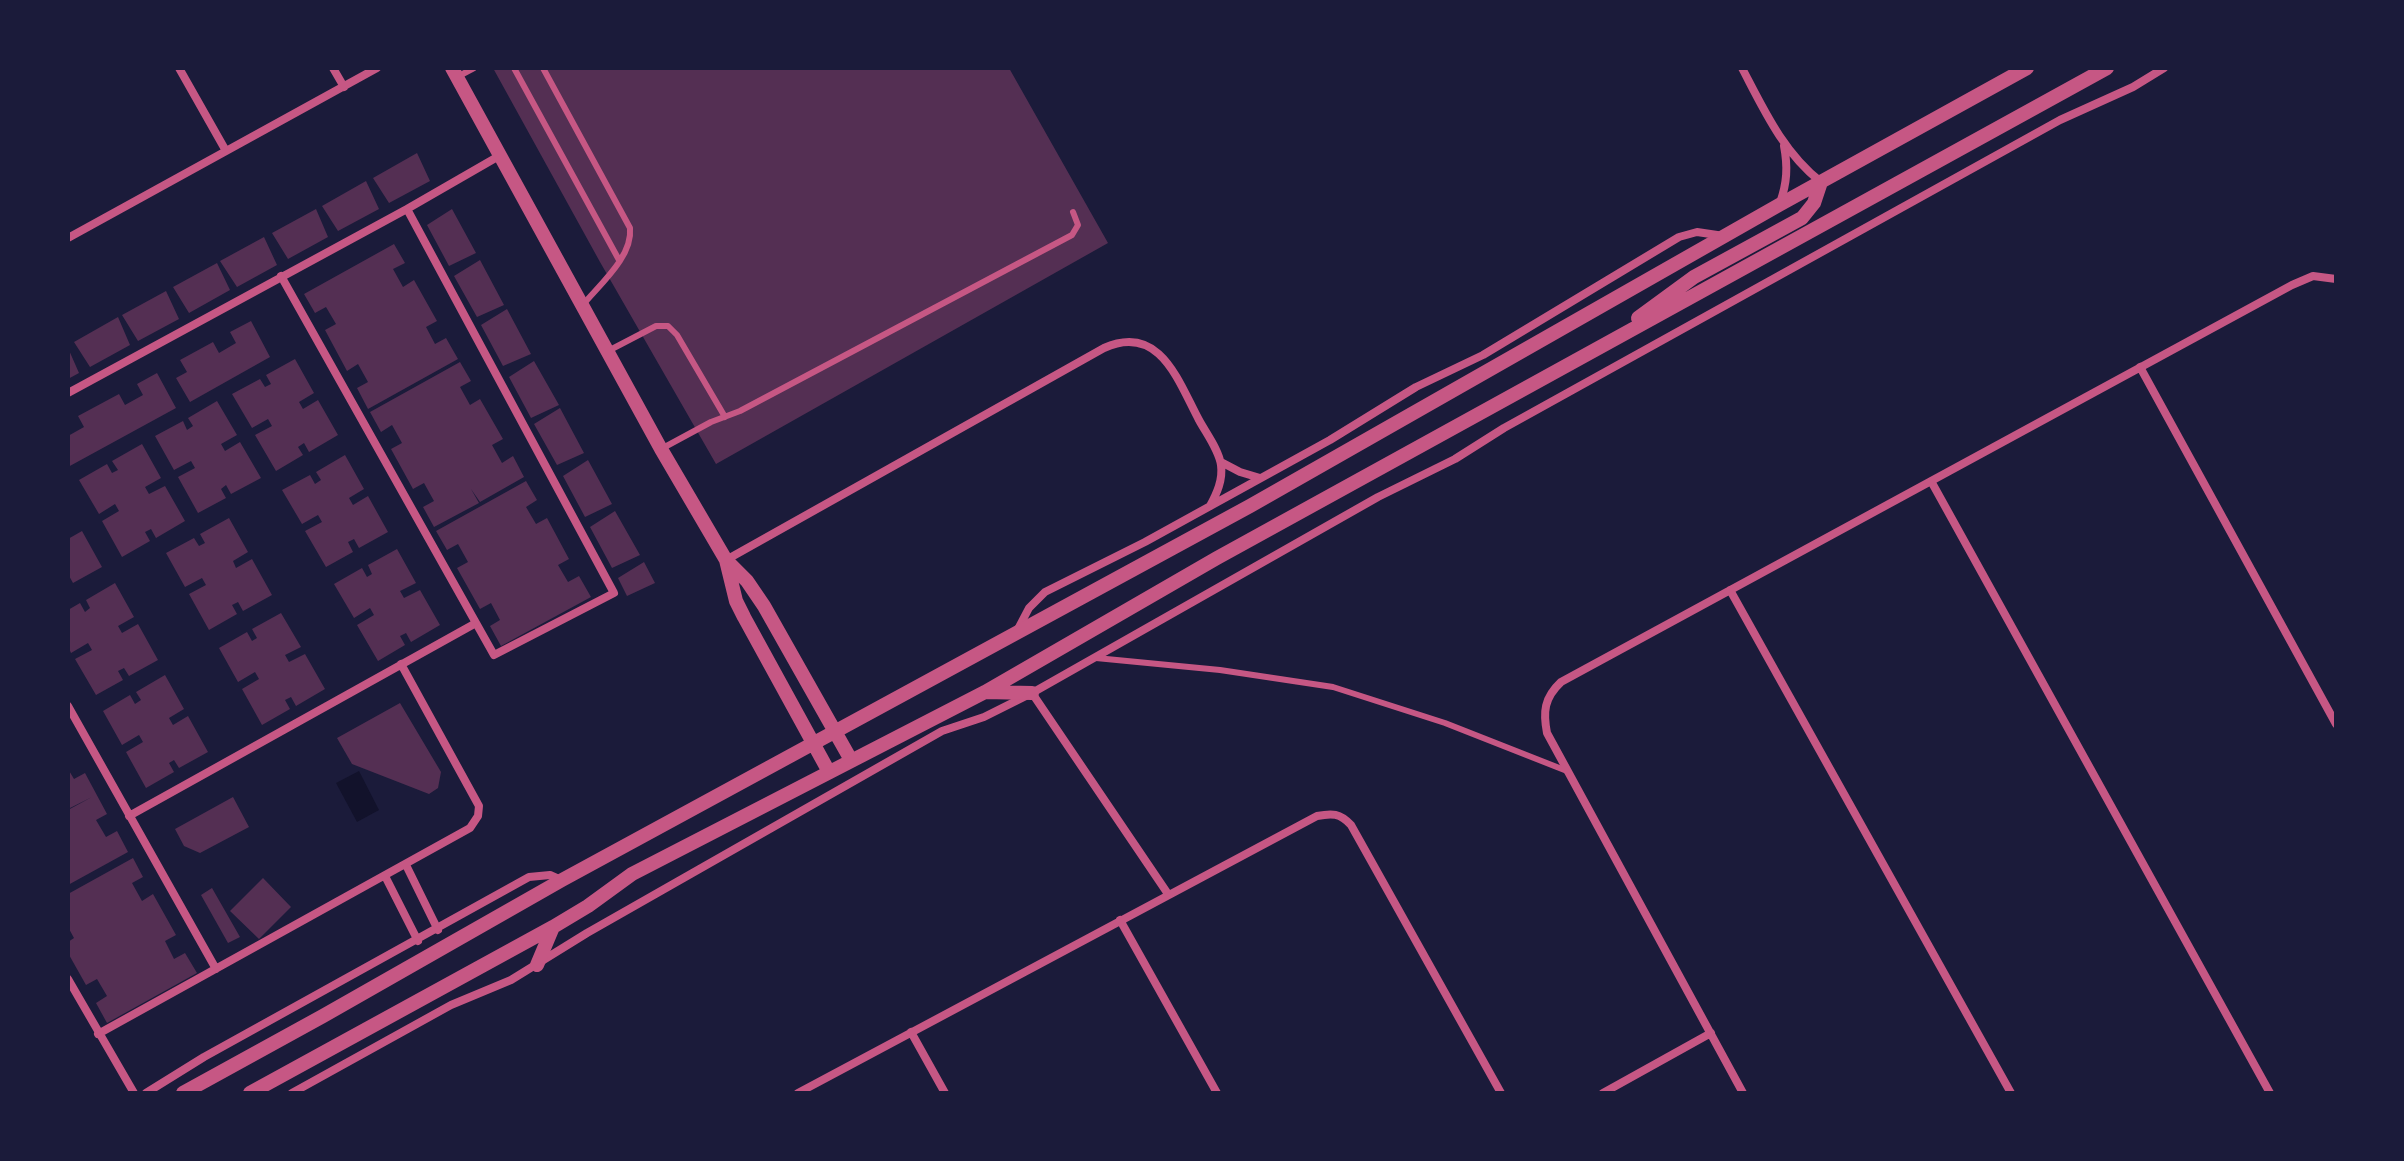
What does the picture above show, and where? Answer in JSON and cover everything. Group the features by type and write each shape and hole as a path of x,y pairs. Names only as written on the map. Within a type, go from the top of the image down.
{"street":[{"path":"179,68 226,151"},
{"path":"333,68 344,87"},
{"path":"68,238 377,68"},
{"path":"1742,68 1784,145 1821,182"},
{"path":"183,1093 1018,629 1250,506 2009,74 2027,68"},
{"path":"250,1093 553,927 632,874 985,692 1217,558 2107,68"},
{"path":"292,1093 451,1005 511,980 587,933 942,731 984,717 1032,693 1378,497 1455,459 1504,428 2060,120 2133,87 2164,68"},
{"path":"454,72 661,449 726,560 747,581 764,606 851,760"},
{"path":"1779,205 1786,186 1784,145"},
{"path":"68,393 499,156"},
{"path":"1621,335 1678,287 1802,218 1814,203 1821,182"},
{"path":"281,276 494,655 614,593 407,209"},
{"path":"1018,629 1029,608 1045,592 1330,440 1416,387 1483,355 1679,237 1697,232 1725,236"},
{"path":"1743,1093 1547,733 1545,702 1561,682 2292,285 2313,276 2336,279"},
{"path":"726,560 1114,343 1137,342 1164,358 1221,462 1220,484 1209,506"},
{"path":"2140,367 2336,724"},
{"path":"1221,462 1260,478"},
{"path":"1931,481 2270,1093"},
{"path":"726,560 736,601 829,772"},
{"path":"1730,590 2011,1093"},
{"path":"129,816 476,623"},
{"path":"98,1034 470,828 478,816 479,806 401,664"},
{"path":"985,692 1032,693"},
{"path":"1032,693 1168,894"},
{"path":"68,706 216,969"},
{"path":"798,1093 1168,894 1317,816 1330,813 1339,815 1351,825 1501,1093"},
{"path":"406,865 438,930"},
{"path":"146,1093 204,1057 529,877 550,875 562,880"},
{"path":"385,876 418,941"},
{"path":"1120,920 1217,1093"},
{"path":"537,965 553,927"},
{"path":"68,979 134,1093"},
{"path":"911,1032 945,1093"},
{"path":"1603,1093 1711,1033"}],"lane":[{"path":"454,72 474,68"},
{"path":"514,68 619,260"},
{"path":"543,68 627,220 631,237 619,260 582,306"},
{"path":"661,449 1072,235 1078,225 1073,212"},
{"path":"608,351 656,326 668,326 677,335 725,417"},
{"path":"1094,658 1220,670 1333,687 1445,723 1567,771"}],"shaded area":[{"path":"359,771 379,810 357,822 336,783"}],"building":[{"path":"493,68 1009,68 1108,243 716,464"},
{"path":"417,153 430,181 389,203 373,178"},
{"path":"366,181 379,209 338,231 322,206"},
{"path":"316,209 328,237 288,259 272,233"},
{"path":"452,209 476,253 449,266 427,225"},
{"path":"264,237 277,265 237,287 220,261"},
{"path":"394,244 405,263 393,269 403,287 414,280 437,321 426,327 435,344 446,338 458,359 368,409 357,388 368,382 358,364 347,371 325,330 336,324 326,307 315,313 304,294"},
{"path":"480,260 504,305 477,317 454,276"},
{"path":"217,263 230,290 189,313 173,287"},
{"path":"166,291 179,319 138,341 122,315"},
{"path":"507,309 531,354 503,366 481,325"},
{"path":"118,317 130,345 90,367 74,342"},
{"path":"251,321 270,357 190,402 176,378 187,372 180,360 213,342 219,353 236,343 230,332"},
{"path":"68,348 79,373 68,379"},
{"path":"295,359 314,393 299,402 303,409 318,400 338,435 309,452 304,443 298,447 303,455 276,471 255,435 272,426 268,419 252,428 232,394 260,379 265,387 271,384 266,375"},
{"path":"534,361 559,405 531,418 509,377"},
{"path":"460,362 471,381 460,387 470,405 480,399 503,439 492,445 502,463 513,456 524,477 480,502 471,489 479,503 434,527 423,507 434,501 424,483 413,489 391,449 402,443 392,425 381,432 370,412"},
{"path":"157,373 176,408 68,467 68,436 84,427 78,416 119,394 125,405 143,395 137,384"},
{"path":"217,401 237,435 221,444 225,451 240,442 261,478 231,494 226,485 221,489 226,498 198,513 178,477 195,468 191,461 174,470 155,436 183,421 187,430 193,426 188,418"},
{"path":"560,408 584,453 557,465 534,424"},
{"path":"142,444 161,478 145,487 149,494 165,486 185,521 156,538 151,529 145,532 150,541 122,557 102,521 119,511 115,504 99,514 79,480 107,464 112,473 118,470 112,461"},
{"path":"345,455 364,489 349,498 353,505 368,496 388,532 359,548 354,539 348,542 353,552 326,567 305,531 322,522 318,515 302,524 282,490 310,475 315,484 321,480 316,472"},
{"path":"588,460 612,504 585,517 563,476"},
{"path":"526,481 537,500 526,507 536,524 547,518 569,559 558,565 568,582 579,576 591,597 501,646 490,626 500,620 491,603 480,609 457,568 468,562 458,544 447,550 436,531"},
{"path":"615,511 640,555 612,568 590,527"},
{"path":"229,518 248,552 233,561 236,568 252,559 272,595 243,611 238,602 232,605 237,614 209,630 189,594 206,585 202,578 185,587 166,553 194,538 199,546 205,543 200,534"},
{"path":"82,531 102,567 73,583 68,574 68,539"},
{"path":"397,549 416,583 400,591 404,598 420,590 440,625 411,642 406,633 400,636 405,645 378,661 357,625 374,615 370,608 354,618 334,584 362,568 367,577 372,574 368,565"},
{"path":"644,562 655,583 627,596 618,578"},
{"path":"115,583 134,617 118,626 122,633 138,624 158,660 129,676 124,668 118,671 123,680 96,695 75,659 92,650 88,643 71,653 68,646 68,610 80,603 85,612 90,608 86,600"},
{"path":"281,613 301,647 285,655 289,662 305,654 325,689 296,706 291,697 285,700 290,709 262,725 242,689 259,679 255,672 238,682 219,648 247,632 252,641 257,638 252,629"},
{"path":"165,675 184,709 169,718 173,725 188,716 208,752 179,768 174,760 169,763 174,772 146,788 126,752 143,742 139,735 122,745 103,711 130,695 135,704 141,700 136,692"},
{"path":"400,703 441,772 438,788 429,794 352,764 337,738"},
{"path":"68,769 74,779 85,773 107,814 96,820 106,837 117,831 128,852 68,885 68,810 92,797 68,809"},
{"path":"233,797 249,827 200,853 184,846 175,829"},
{"path":"133,858 143,877 132,883 142,901 153,894 176,935 165,941 174,959 185,953 197,973 107,1023 96,1003 107,996 97,979 86,985 68,953 68,942 74,938 68,927 68,894"},
{"path":"263,878 291,907 259,939 230,911"},
{"path":"212,888 240,937 228,943 201,895"}]}
